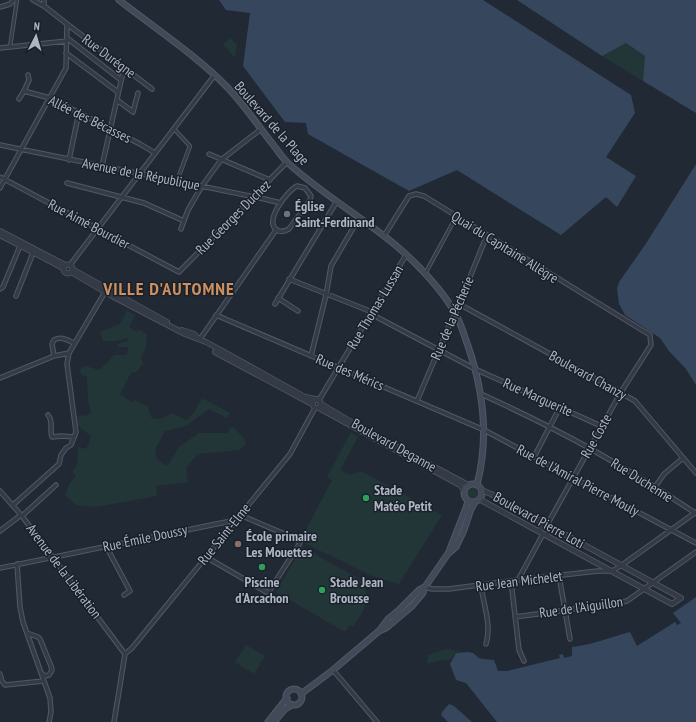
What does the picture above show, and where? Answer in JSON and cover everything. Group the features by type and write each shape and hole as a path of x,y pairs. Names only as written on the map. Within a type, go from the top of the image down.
{"main road":[{"name":"Boulevard de la Plage","path":"119,0 190,55 229,89 287,162 309,181 384,236 406,255 441,293 455,314 465,338 481,394 484,450 477,485"},
{"path":"301,694 333,670 379,631 388,619 419,590 425,587 447,555 456,547 471,509 481,496 482,490 477,485 468,485 464,490 464,495 468,501 447,555"},
{"path":"468,501 477,500"},
{"path":"268,722 287,698 288,693 292,690 298,691 301,694 302,700 299,703 292,704 285,709 274,722"},
{"path":"287,698 288,702 292,704"}],"street":[{"path":"0,7 10,4 14,0"},
{"path":"10,47 17,0"},
{"name":"Rue Durégne","path":"33,0 44,6 152,89"},
{"path":"44,0 44,6"},
{"path":"0,188 66,68 67,24"},
{"path":"0,48 67,40 121,80"},
{"path":"66,53 118,92"},
{"path":"102,166 124,68"},
{"path":"20,98 29,80 28,75"},
{"path":"68,268 214,76"},
{"name":"Allée des Bécasses","path":"24,90 50,98 155,153"},
{"path":"117,100 133,112 138,93"},
{"path":"69,160 79,112"},
{"path":"174,129 190,146 177,181"},
{"path":"181,229 188,210 202,186 221,160 261,129"},
{"name":"Avenue de la République","path":"0,145 254,196 281,203"},
{"path":"209,154 270,180"},
{"name":"Rue Georges Duchez","path":"179,272 287,162"},
{"name":"Rue Aimé Bourdier","path":"0,177 179,272"},
{"path":"304,188 309,181"},
{"path":"67,183 144,203 184,221"},
{"path":"296,186 304,188 311,196 310,200 289,229 284,231 276,230 272,224 272,220 281,203 291,189 296,186"},
{"name":"Quai du Capitaine Allègre","path":"384,236 409,196 416,194 424,196 600,305"},
{"path":"274,304 337,201"},
{"path":"425,274 456,216"},
{"path":"311,356 331,266 359,218"},
{"path":"200,339 276,230"},
{"name":"Boulevard Deganne","path":"0,231 185,331 194,334 207,347 468,485"},
{"name":"Boulevard Deganne","path":"0,235 33,253 68,268 105,292 185,334 200,339"},
{"name":"Rue de la Pécherie","path":"417,401 455,314 487,235"},
{"path":"0,289 3,287 20,246"},
{"path":"16,296 33,253"},
{"name":"Rue Thomas Lussan","path":"317,404 406,255"},
{"name":"Rue Marguerite","path":"289,279 371,313 475,369 601,426"},
{"path":"13,505 59,464 61,455 66,448 71,445 76,430 67,364 69,353 105,292"},
{"path":"278,298 298,311"},
{"name":"Boulevard Chanzy","path":"459,304 635,401 696,473"},
{"name":"Rue Coste","path":"547,526 601,426 651,344 650,335 600,305"},
{"name":"Rue des Mérics","path":"216,315 484,430"},
{"path":"54,356 52,344 54,340 62,338 74,343"},
{"path":"0,378 54,356 69,353"},
{"name":"Rue Duchenne","path":"481,394 590,448 696,513"},
{"name":"Boulevard Deganne","path":"317,404 460,486 464,490"},
{"name":"Rue Saint-Elme","path":"125,654 132,648 290,454 317,404"},
{"path":"534,457 560,407"},
{"path":"48,415 52,422 50,434 52,437 62,436 74,438"},
{"name":"Rue de l'Amiral Pierre Mouly","path":"484,430 696,543"},
{"path":"655,487 664,474 683,458"},
{"path":"0,531 22,515 56,485"},
{"name":"Boulevard Pierre Loti","path":"477,500 672,604 681,598 482,490"},
{"name":"Avenue de la Libération","path":"0,491 22,515 125,654"},
{"path":"612,571 696,513"},
{"path":"206,557 268,593 300,543 294,538 240,515"},
{"name":"Rue Émile Doussy","path":"0,568 236,520"},
{"path":"518,580 543,534 547,534 549,532 549,528 544,525 540,530 543,534"},
{"path":"106,546 130,591 124,595"},
{"name":"Boulevard Pierre Loti","path":"592,560 597,552"},
{"path":"644,590 696,552"},
{"path":"17,564 20,608 51,706 49,722"},
{"name":"Rue Jean Michelet","path":"425,587 432,589 449,589 518,580 612,571"},
{"path":"559,576 570,639"},
{"path":"511,581 519,650 524,661"},
{"path":"481,585 484,598 488,636 486,644"},
{"name":"Rue de l'Aiguillon","path":"515,617 627,601 644,590"},
{"path":"27,633 40,639 51,666 52,670 48,675 45,676 41,672"},
{"path":"114,722 125,654"},
{"path":"333,670 377,722"},
{"path":"0,674 5,685 44,681"}],"shaded area":[{"path":"231,38 237,45 235,56 233,56 223,44"},
{"path":"626,43 645,56 643,81 602,56"},
{"path":"127,311 135,315 129,327 137,332 138,329 147,334 146,347 141,358 143,364 136,372 131,373 120,394 133,403 135,400 148,407 151,417 157,419 172,413 186,420 193,414 202,398 230,413 227,418 209,409 186,426 165,431 155,450 157,459 165,465 169,464 179,447 199,433 228,433 230,428 233,427 246,442 245,445 239,450 198,454 186,467 188,482 156,486 157,496 96,507 76,505 65,495 70,483 76,476 72,471 75,469 78,460 78,447 86,449 91,436 78,426 77,419 79,415 86,416 91,413 88,401 87,376 81,375 80,369 86,366 99,370 114,355 127,355 128,347 118,347 118,344 128,341 127,338 116,341 103,341 100,332 120,324"},
{"name":"Stade Matéo Petit","path":"351,432 358,437 340,470 350,475 361,471 442,515 399,584 372,576 300,541 332,480 327,477"},
{"path":"473,487 477,489 479,493 477,497 473,499 469,497 467,493 469,489"},
{"name":"Stade Jean Brousse","path":"302,547 361,580 365,587 367,599 364,609 353,627 350,625 345,632 276,592"},
{"path":"246,645 265,656 254,674 235,662"},
{"path":"446,649 461,651 456,652 452,658 448,660 427,664 428,655"}],"water":[{"path":"219,0 483,0 631,95 635,113 606,157 636,176 617,207 606,197 561,235 457,170 409,191 308,134 306,123 285,122 243,66 250,13 226,10"},
{"path":"517,0 696,0 696,113 643,81 645,56 626,43 602,56"},
{"path":"696,164 696,385 686,369 669,351 660,338 625,315 619,304 617,289 619,282 645,245"},
{"path":"696,597 696,722 497,722 466,683 456,680 450,664 456,653 468,652 473,653 479,658 494,660 498,671 507,671 560,658 559,655 563,654 564,658 572,656 572,647 594,643 630,632 637,646 675,622 677,625 681,623 673,613"},
{"path":"449,704 454,706 472,722 448,722 441,715"}],"place":[{"name":"Église Saint-Ferdinand","path":"287,214"},
{"name":"Stade Matéo Petit","path":"366,498"},
{"name":"École primaire Les Mouettes","path":"238,544"},
{"name":"Piscine d'Arcachon","path":"262,567"},
{"name":"Stade Jean Brousse","path":"322,590"}],"district":[{"name":"VILLE D'AUTOMNE","path":"169,289"}]}
